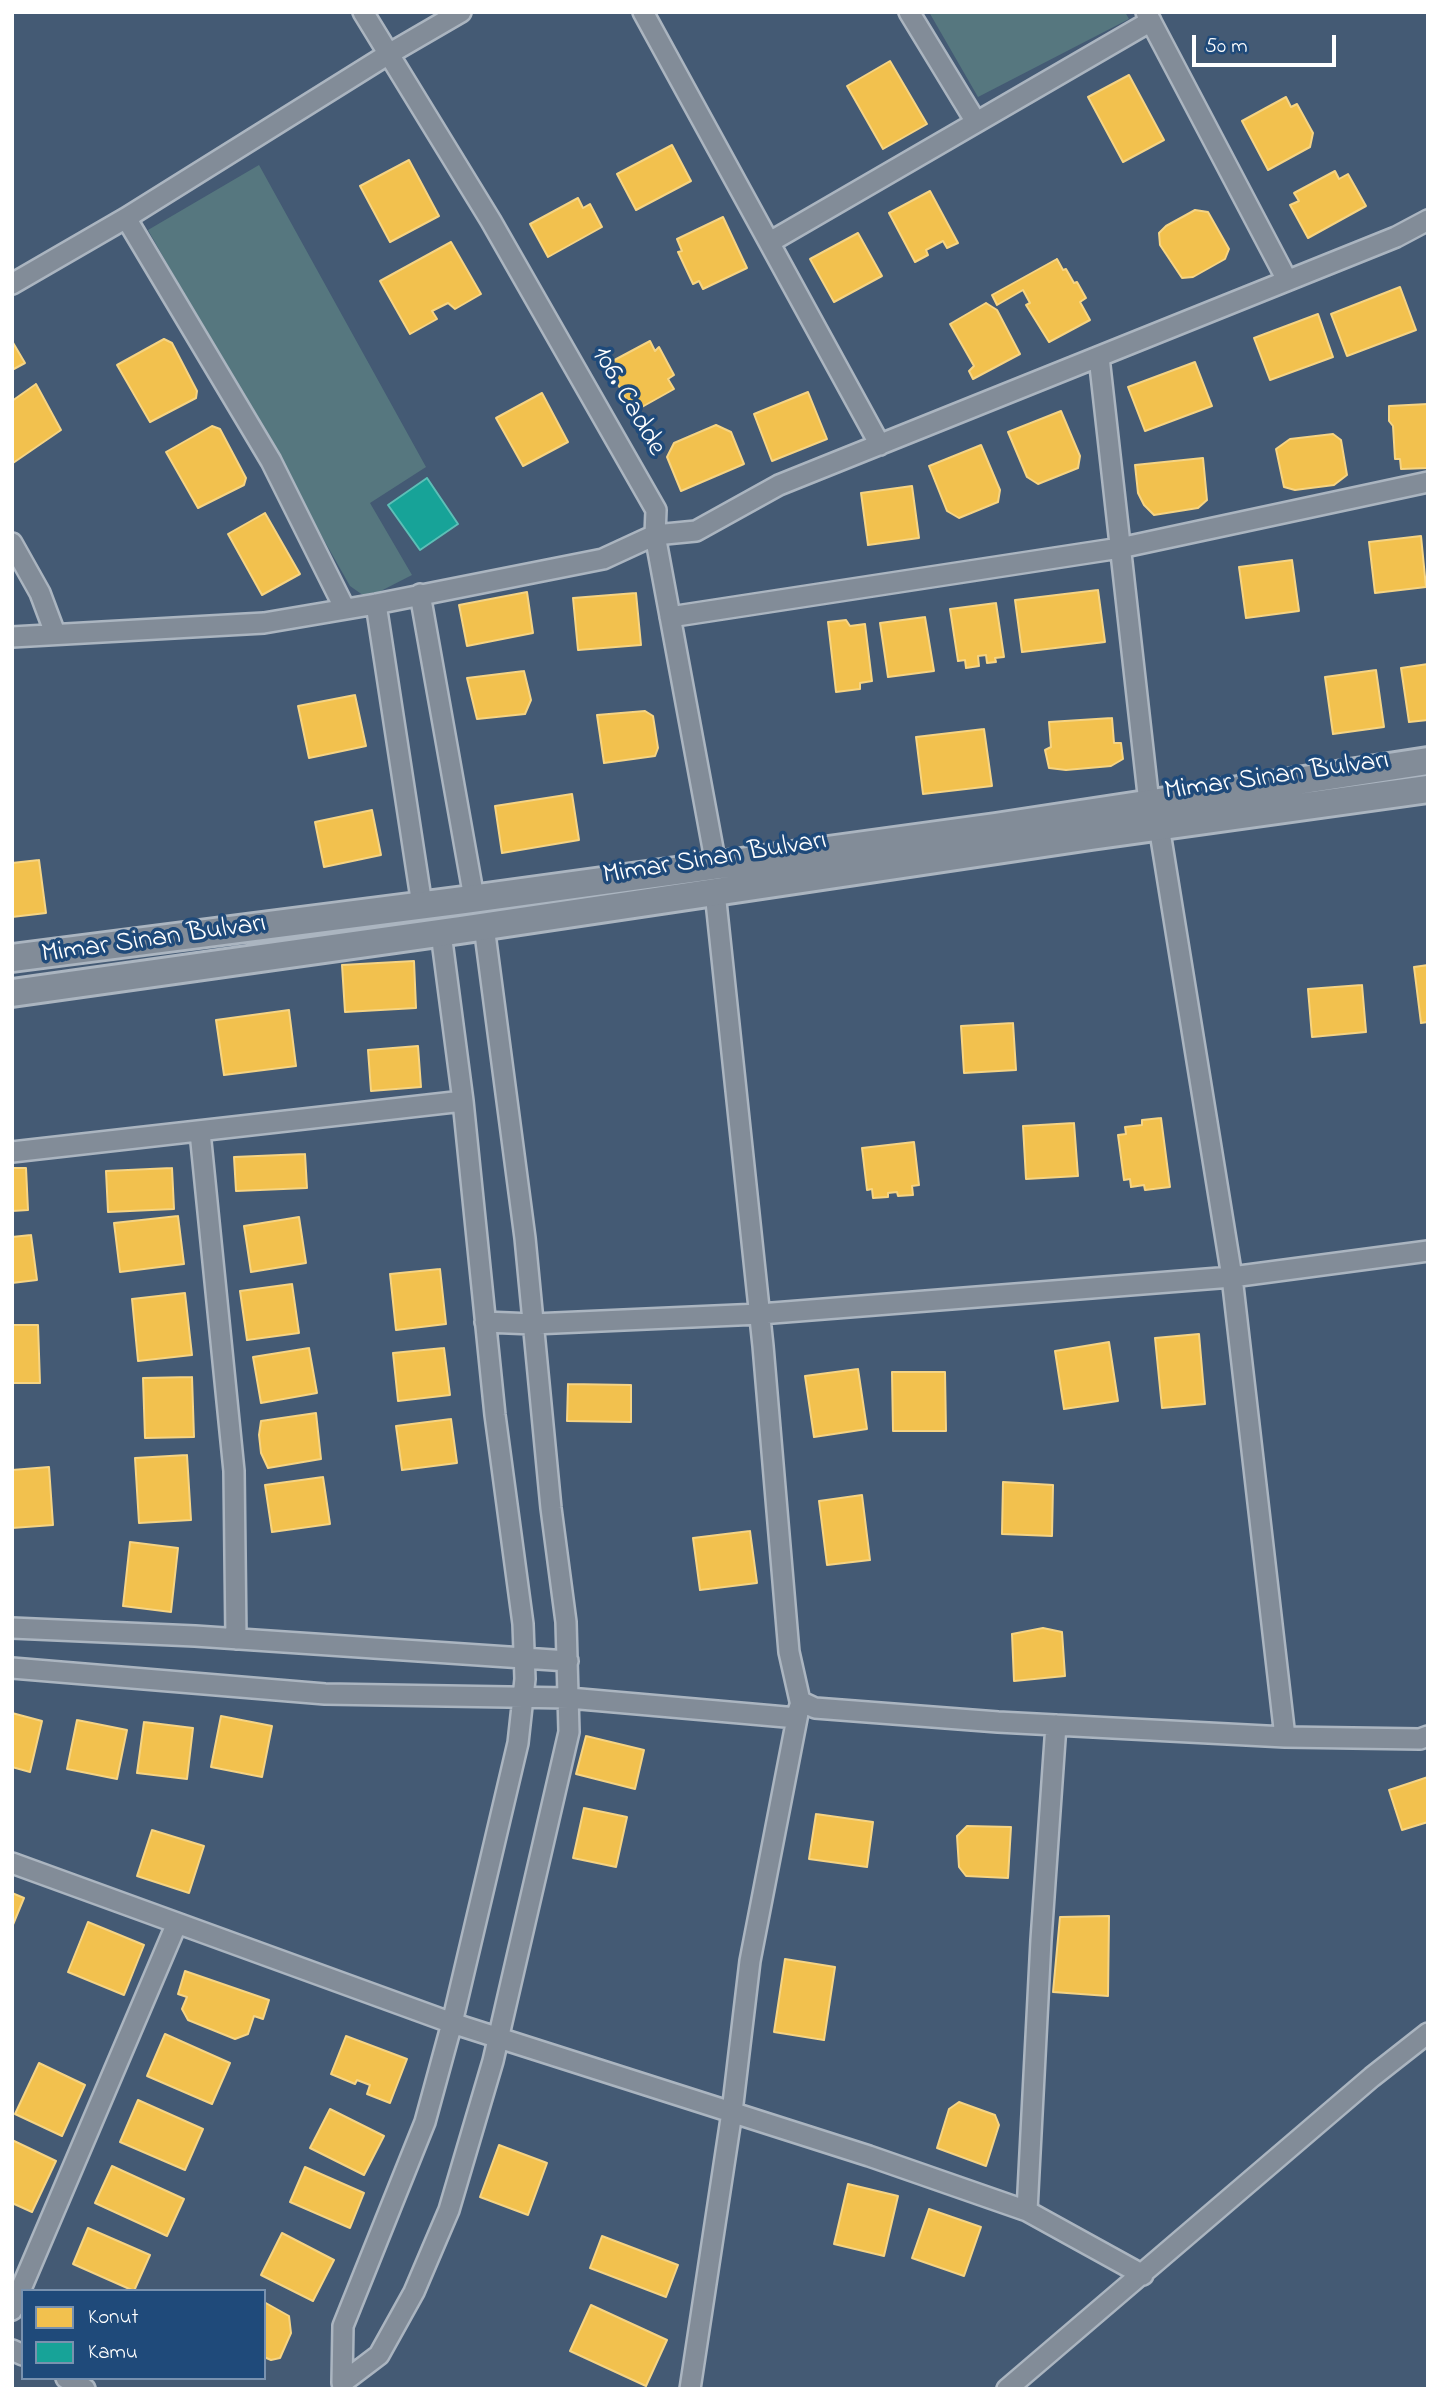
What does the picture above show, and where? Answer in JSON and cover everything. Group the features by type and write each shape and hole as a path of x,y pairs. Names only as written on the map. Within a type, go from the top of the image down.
{"main road":[{"name":"Mimar Sinan Bulvarı","path":"12,993 484,926 716,879 1154,815 1428,761"},
{"name":"Mimar Sinan Bulvarı","path":"1154,815 1428,789"},
{"name":"Mimar Sinan Bulvarı","path":"12,957 474,898 716,879"}],"street":[{"name":"106. Cadde","path":"363,12 491,221 656,510 655,535 716,879 760,1314 789,1652 799,1709"},
{"path":"12,284 126,218 387,55 461,12"},
{"path":"643,12 880,445"},
{"path":"909,12 976,122"},
{"path":"770,242 976,122 1149,16 1287,281"},
{"path":"126,218 271,461 345,609"},
{"path":"12,637 264,623 376,604 603,559 655,535 696,531 779,485 1396,237 1428,220"},
{"path":"1099,356 1154,815 1232,1277 1284,1737"},
{"path":"670,617 1121,548 1428,482"},
{"path":"12,543 40,593 55,633"},
{"path":"420,594 474,898"},
{"path":"376,604 422,905"},
{"path":"340,2386 379,2355 414,2292 449,2210 499,2038 569,1732 566,1622 551,1508 525,1238 484,926"},
{"path":"340,2386 343,2326 425,2122 452,2023 518,1743 523,1698 523,1624 495,1415 463,1101 441,933"},
{"path":"12,1152 463,1101"},
{"path":"200,1132 234,1471 236,1639"},
{"path":"485,1322 533,1324 760,1314 1232,1277 1428,1251"},
{"path":"12,1628 236,1639 568,1661"},
{"path":"12,1668 325,1694 569,1698 815,1708 1284,1737 1420,1739 1428,1736"},
{"path":"690,2389 732,2112 750,1961 799,1709"},
{"path":"1027,2211 1041,1940 1056,1725"},
{"path":"12,1863 452,2023 869,2156 1027,2211 1143,2275"},
{"path":"12,2310 177,1923"},
{"path":"1007,2389 1372,2077 1428,2033"},
{"path":"69,2380 85,2389"}],"green space":[{"path":"929,12 1125,12 1129,19 978,97"},
{"path":"259,165 426,467 370,503 412,575 367,598 350,586 148,230"}],"building: Konut":[{"path":"890,61 927,124 883,149 847,86"},
{"path":"1129,75 1164,140 1123,162 1088,97"},
{"path":"1286,97 1291,107 1297,104 1313,133 1310,147 1268,170 1242,121"},
{"path":"672,145 691,181 636,210 617,174"},
{"path":"409,160 439,216 390,242 360,186"},
{"path":"1335,171 1339,179 1348,174 1366,206 1308,238 1290,205 1299,201 1294,193"},
{"path":"930,191 958,243 947,248 943,241 926,250 928,255 915,262 889,213"},
{"path":"578,198 583,208 590,204 602,227 548,257 530,224"},
{"path":"1195,210 1208,212 1229,249 1225,259 1193,277 1182,278 1160,245 1159,233 1166,226"},
{"path":"723,217 747,268 703,289 699,281 693,284 678,252 682,251 677,239"},
{"path":"858,233 882,276 834,302 810,259"},
{"path":"451,242 481,294 455,309 448,303 432,311 437,319 410,334 380,281"},
{"path":"1057,259 1074,283 1077,282 1086,298 1080,302 1090,320 1049,342 1026,305 1030,303 1023,290 997,305 992,295"},
{"path":"1400,287 1416,330 1347,356 1331,314"},
{"path":"986,303 997,310 1020,354 973,379 969,371 974,366 950,324"},
{"path":"1318,314 1333,357 1270,380 1254,338"},
{"path":"164,339 172,343 197,391 196,398 150,422 117,365"},
{"path":"12,341 25,363 12,370"},
{"path":"650,341 655,351 659,347 674,375 668,379 674,389 633,412 607,364"},
{"path":"1195,362 1212,406 1145,431 1128,387"},
{"path":"36,384 61,430 13,463 12,401"},
{"path":"808,392 827,439 772,461 754,414"},
{"path":"542,393 568,442 523,466 496,418"},
{"path":"1428,404 1428,468 1401,469 1400,459 1395,459 1389,406"},
{"path":"1061,411 1080,456 1078,468 1038,484 1027,477 1008,432"},
{"path":"716,425 731,432 744,464 681,491 667,457 674,443"},
{"path":"212,426 220,429 246,478 244,485 198,508 166,452"},
{"path":"1333,434 1341,440 1347,475 1334,485 1295,490 1284,487 1276,449 1290,439"},
{"path":"981,445 1000,490 998,502 959,518 947,511 929,466"},
{"path":"1203,458 1207,500 1198,508 1154,515 1144,505 1138,493 1135,465"},
{"path":"912,486 919,538 868,545 861,493"},
{"path":"265,513 300,574 262,595 228,534"},
{"path":"1421,536 1426,587 1375,593 1369,542"},
{"path":"1292,560 1299,611 1246,618 1239,567"},
{"path":"1098,590 1105,642 1022,652 1015,600"},
{"path":"527,592 533,633 467,646 459,605"},
{"path":"636,593 641,645 578,650 573,598"},
{"path":"996,603 1004,657 987,663 986,655 978,656 979,666 966,668 965,660 958,661 950,609"},
{"path":"925,617 934,671 888,677 880,623"},
{"path":"846,620 850,626 865,624 872,681 860,683 860,689 836,692 828,622"},
{"path":"1428,664 1428,720 1409,722 1401,668"},
{"path":"1376,670 1384,727 1333,734 1325,677"},
{"path":"524,671 531,700 525,714 477,719 467,678"},
{"path":"355,695 366,746 309,758 298,706"},
{"path":"645,711 653,716 658,748 655,756 604,763 597,715"},
{"path":"1112,718 1114,743 1121,743 1123,759 1111,766 1066,770 1049,768 1045,750 1051,747 1049,722"},
{"path":"984,729 992,786 923,794 916,737"},
{"path":"572,794 579,840 502,853 495,806"},
{"path":"372,810 381,855 324,867 315,822"},
{"path":"39,860 46,913 12,917 12,863"},
{"path":"414,961 416,1008 345,1012 342,965"},
{"path":"1428,965 1428,1022 1421,1023 1414,967"},
{"path":"1362,985 1366,1032 1312,1037 1308,989"},
{"path":"289,1010 296,1066 224,1075 216,1020"},
{"path":"1013,1023 1016,1070 964,1073 961,1026"},
{"path":"418,1046 421,1087 371,1091 368,1050"},
{"path":"1161,1118 1170,1187 1145,1190 1144,1185 1131,1187 1130,1179 1124,1180 1118,1135 1126,1134 1125,1127 1142,1125 1142,1120"},
{"path":"1074,1123 1078,1176 1026,1179 1023,1126"},
{"path":"914,1142 919,1185 912,1186 913,1195 898,1196 897,1192 888,1193 888,1197 873,1198 872,1189 867,1190 862,1148"},
{"path":"305,1154 307,1188 236,1191 234,1157"},
{"path":"12,1168 26,1168 28,1210 12,1211"},
{"path":"172,1168 174,1209 108,1212 106,1171"},
{"path":"178,1216 184,1264 120,1272 114,1223"},
{"path":"299,1217 306,1263 251,1272 244,1226"},
{"path":"31,1235 37,1280 12,1283 12,1237"},
{"path":"440,1269 446,1324 396,1330 390,1274"},
{"path":"292,1284 299,1333 247,1340 240,1291"},
{"path":"185,1293 192,1355 138,1361 132,1299"},
{"path":"12,1325 38,1325 40,1383 12,1383"},
{"path":"1199,1334 1205,1404 1162,1408 1155,1338"},
{"path":"1109,1342 1118,1401 1064,1409 1055,1351"},
{"path":"309,1348 317,1393 261,1403 253,1357"},
{"path":"444,1348 450,1395 398,1401 393,1353"},
{"path":"858,1369 867,1429 814,1437 805,1376"},
{"path":"892,1372 945,1372 946,1431 893,1431"},
{"path":"192,1377 194,1437 145,1438 143,1378"},
{"path":"568,1384 631,1385 631,1422 567,1421"},
{"path":"316,1413 321,1459 268,1468 261,1453 261,1421"},
{"path":"451,1419 457,1463 402,1470 396,1426"},
{"path":"187,1455 191,1520 139,1523 135,1458"},
{"path":"49,1467 53,1525 12,1528 12,1470"},
{"path":"323,1477 330,1524 272,1532 265,1485"},
{"path":"1003,1482 1053,1485 1052,1536 1002,1534"},
{"path":"862,1495 870,1560 827,1565 819,1501"},
{"path":"750,1531 757,1583 700,1590 693,1538"},
{"path":"130,1542 178,1548 171,1612 123,1606"},
{"path":"1043,1628 1062,1632 1065,1676 1014,1681 1012,1634"},
{"path":"12,1713 42,1721 30,1772 12,1767"},
{"path":"221,1716 272,1726 262,1777 211,1767"},
{"path":"77,1720 127,1730 117,1779 67,1769"},
{"path":"144,1722 193,1728 187,1779 137,1773"},
{"path":"586,1736 644,1750 635,1789 576,1774"},
{"path":"1428,1777 1428,1822 1402,1830 1389,1790"},
{"path":"584,1808 627,1817 616,1867 573,1858"},
{"path":"816,1814 873,1822 867,1867 809,1859"},
{"path":"967,1826 1011,1827 1008,1878 966,1876 959,1867 957,1836"},
{"path":"152,1830 204,1846 189,1893 137,1876"},
{"path":"12,1893 24,1898 12,1927"},
{"path":"1109,1916 1108,1996 1053,1992 1060,1917"},
{"path":"88,1922 144,1945 124,1995 68,1972"},
{"path":"785,1959 835,1967 824,2040 774,2032"},
{"path":"185,1971 269,2000 263,2019 254,2016 248,2034 235,2039 188,2020 182,2009 187,1997 178,1994"},
{"path":"165,2034 230,2063 212,2104 147,2076"},
{"path":"346,2036 407,2059 390,2103 367,2094 370,2085 357,2080 355,2084 331,2074"},
{"path":"39,2063 85,2085 62,2136 15,2114"},
{"path":"138,2100 203,2129 185,2170 120,2142"},
{"path":"959,2102 995,2115 999,2125 986,2166 937,2148 949,2109"},
{"path":"330,2109 384,2136 364,2175 310,2148"},
{"path":"12,2140 56,2161 32,2212 12,2203"},
{"path":"499,2145 547,2163 528,2215 480,2197"},
{"path":"112,2166 184,2199 167,2236 95,2203"},
{"path":"305,2167 364,2193 350,2228 290,2202"},
{"path":"848,2184 898,2196 884,2256 834,2244"},
{"path":"929,2209 981,2227 964,2276 912,2258"},
{"path":"88,2228 150,2255 135,2289 73,2264"},
{"path":"282,2233 334,2260 313,2301 261,2275"},
{"path":"602,2236 678,2265 666,2297 590,2268"},
{"path":"266,2303 289,2316 291,2333 280,2358 266,2358"},
{"path":"591,2305 667,2340 646,2386 570,2351"}],"building: Kamu":[{"path":"427,478 458,524 420,550 388,505"}]}
